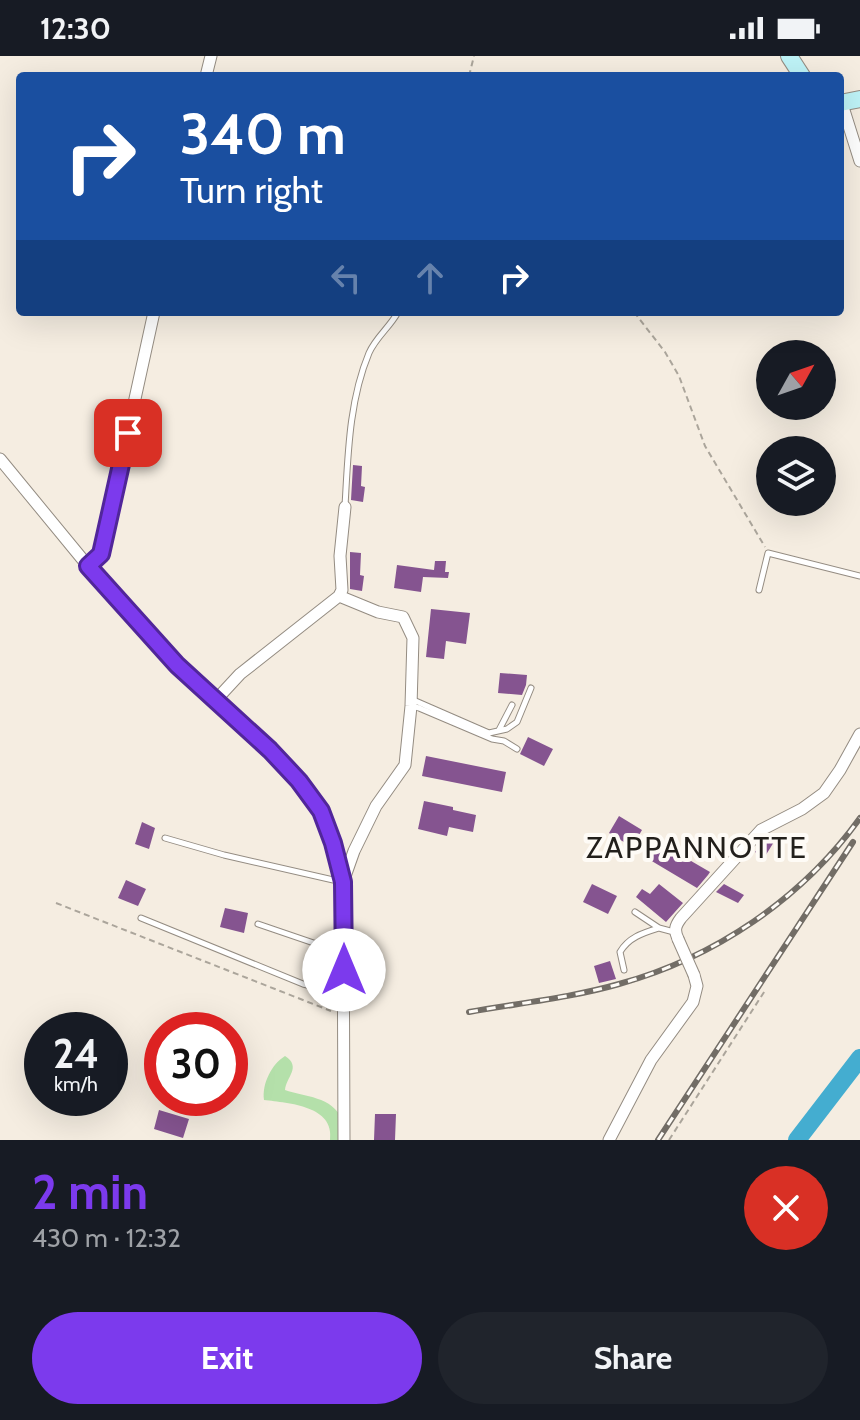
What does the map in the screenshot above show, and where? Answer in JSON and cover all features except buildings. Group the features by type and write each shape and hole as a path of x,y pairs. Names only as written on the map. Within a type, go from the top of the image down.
{"street":[{"path":"844,112 860,161"},
{"path":"88,566 101,554 153,316"},
{"path":"0,459 88,566 177,665 270,750 321,811 343,882 344,1140"},
{"path":"215,701 240,674 339,596 342,590 340,556 345,507"},
{"path":"339,596 378,612 403,617 413,638 405,765 376,806 343,882"},
{"path":"609,1140 651,1060 693,1002 697,986 676,936 676,924 761,830 802,809 824,793 860,734"},
{"path":"333,843 354,851"}],"lane":[{"path":"345,507 352,416 358,391 370,351 396,316"},
{"path":"759,590 768,553 860,576"},
{"path":"410,702 489,733 507,729 517,722 531,688"},
{"path":"410,702 517,749"},
{"path":"499,731 512,705"},
{"path":"165,838 343,882"},
{"path":"635,912 676,936"},
{"path":"141,918 303,984 319,988 344,987"},
{"path":"258,924 344,954"},
{"path":"624,970 620,952 625,944 659,928"}],"path":[{"path":"637,316 679,376 705,446 755,526 768,553"},
{"path":"56,903 344,1015"},
{"path":"669,1140 766,989"}],"green space":[{"path":"285,1056 293,1068 285,1090 332,1106 342,1120 342,1140 330,1140 330,1129 318,1113 297,1105 264,1100 269,1075"}],"waterway":[{"path":"797,1140 860,1058"}],"railway":[{"path":"469,1012 601,989 654,973 689,958 753,922 783,899 837,847 860,818"},
{"path":"658,1140 853,842"}],"district":[{"name":"ZAPPANNOTTE","path":"697,847"}],"route":[{"path":"128,433 101,554 88,566 177,665 270,750 321,811 343,882 344,970"}]}
